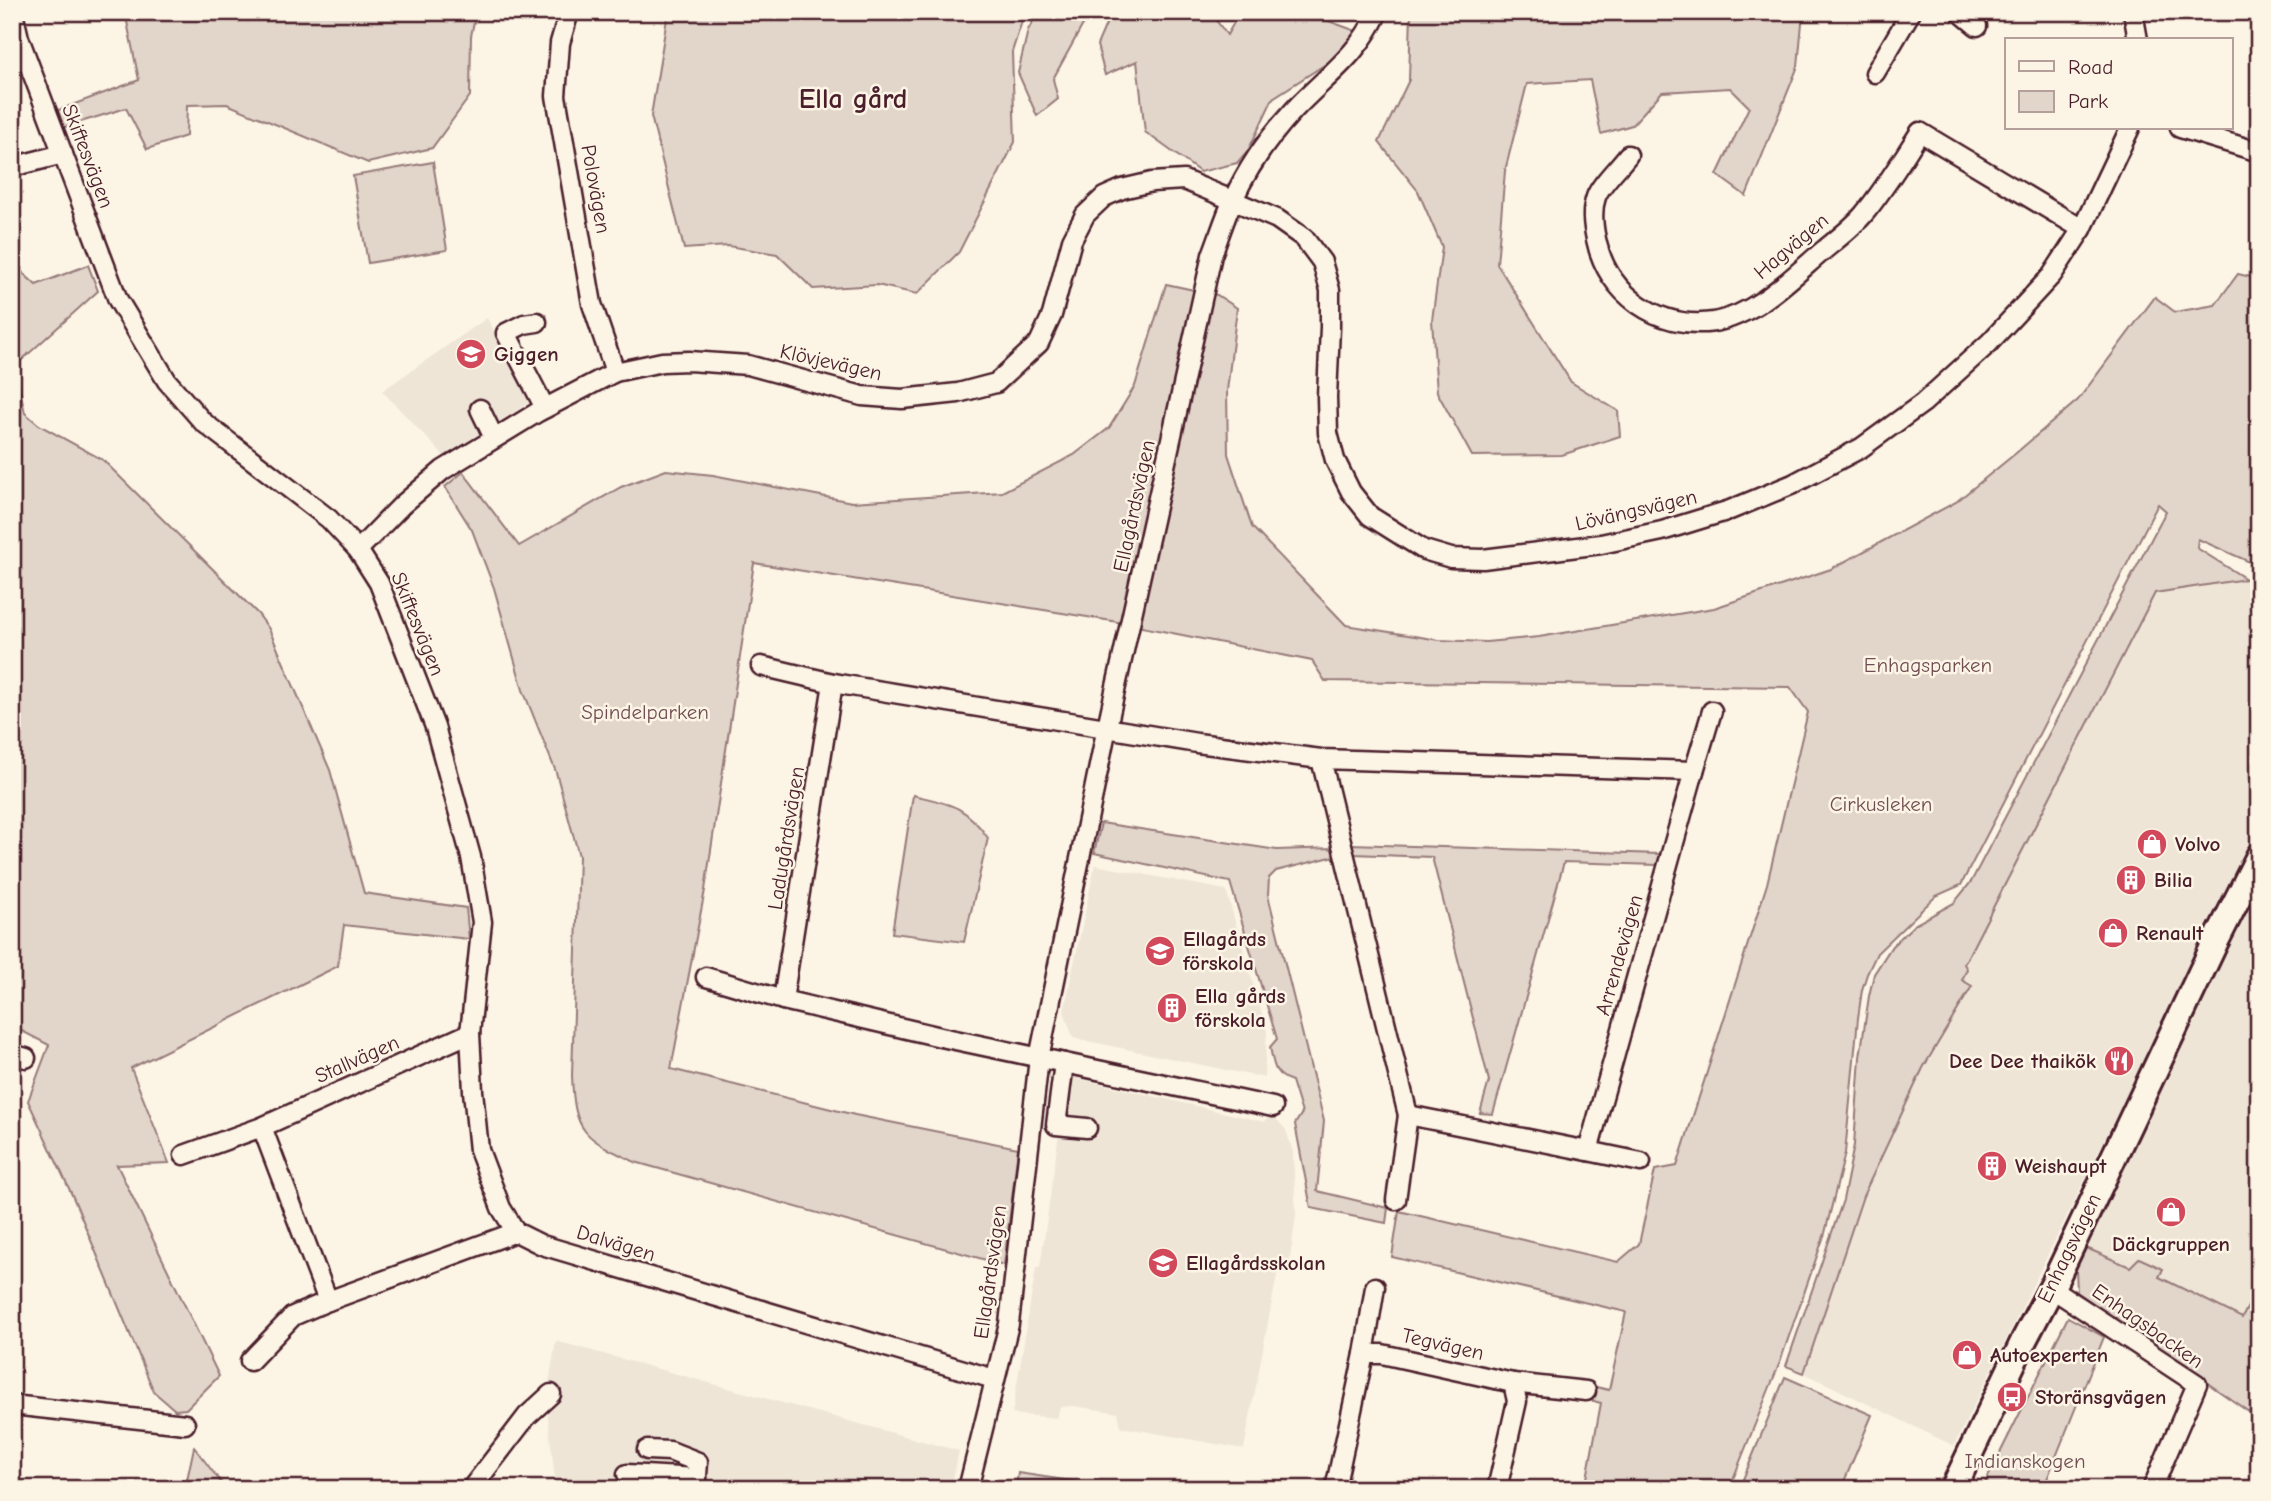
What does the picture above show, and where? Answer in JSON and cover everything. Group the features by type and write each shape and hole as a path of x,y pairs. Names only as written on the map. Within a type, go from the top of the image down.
{"street":[{"name":"Skiftesvägen","path":"13,12 19,38 118,300 167,381 202,422 329,519 358,550 379,583 435,727 471,857 482,922 470,1033 479,1150 502,1208 516,1232"},
{"name":"Polovägen","path":"569,12 559,43 556,96 592,304 615,372"},
{"name":"Ellagårdsvägen","path":"968,1489 1009,1324 1039,1058 1107,727 1212,256 1233,200 1254,160 1294,110 1342,65 1362,41 1378,12"},
{"path":"1875,73 1911,12"},
{"path":"1961,12 1977,26"},
{"path":"2133,12 2138,38"},
{"name":"Lövängsvägen","path":"1233,200 1277,219 1304,239 1322,262 1330,290 1328,433 1335,460 1351,492 1370,516 1424,550 1451,558 1483,559 1601,544 1662,531 1712,516 1793,484 1861,448 1923,403 1957,373 2052,275 2082,229 2129,130"},
{"path":"2187,130 2259,152"},
{"name":"Hagvägen","path":"1628,155 1596,195 1592,219 1597,246 1619,289 1628,297 1662,317 1689,322 1713,322 1734,316 1753,307 1787,282 1862,216 1920,132 2082,229"},
{"path":"12,167 63,155"},
{"name":"Klövjevägen","path":"358,550 443,470 545,408 615,372 663,362 748,365 817,386 862,396 902,399 958,393 996,383 1039,342 1052,315 1072,240 1085,215 1104,197 1122,189 1152,182 1184,180 1233,200"},
{"path":"537,322 524,324 506,333 545,408"},
{"path":"480,409 494,438"},
{"path":"761,666 833,683 1197,743 1321,759 1694,771"},
{"name":"Ladugårdsvägen","path":"783,1000 833,683"},
{"name":"Arrendevägen","path":"1588,1150 1712,711"},
{"path":"1321,759 1408,1115 1396,1200"},
{"name":"Enhagsvägen","path":"1953,1489 2259,856"},
{"path":"706,977 783,1000 1273,1107"},
{"name":"Stallvägen","path":"184,1155 262,1127 470,1033"},
{"path":"1064,1063 1056,1125 1087,1128"},
{"path":"1408,1115 1641,1162"},
{"path":"262,1127 328,1301"},
{"path":"250,1361 293,1316 516,1232"},
{"name":"Dalvägen","path":"516,1232 542,1245 994,1379"},
{"path":"1335,1489 1364,1354 1375,1287"},
{"name":"Enhagsbacken","path":"2051,1288 2197,1384 2152,1489"},
{"name":"Tegvägen","path":"1364,1354 1382,1354 1513,1383 1586,1391"},
{"path":"1497,1489 1517,1401 1513,1383"},
{"path":"471,1489 527,1416 551,1394"},
{"path":"12,1405 185,1424"},
{"path":"627,1474 697,1483 698,1462 670,1451 647,1450"}],"shaded area":[{"name":"Giggen","path":"487,318 532,401 444,456 382,391"},
{"path":"2246,579 2259,589 2259,825 1954,1446 1804,1373 1863,1196 1923,1068 1971,986 1962,980 1964,964 2155,593"},
{"name":"Ellagårds förskola","path":"1095,865 1226,890 1267,1031 1264,1078 1073,1038 1064,1011"},
{"path":"2259,881 2259,1285 2243,1318 2159,1277 2140,1258 2130,1268 2084,1247"},
{"name":"Ellagårdsskolan","path":"1067,1076 1265,1122 1270,1112 1286,1130 1293,1152 1296,1215 1290,1259 1278,1270 1244,1449 1121,1427 1118,1413 1074,1406 1060,1407 1057,1418 1012,1414 1036,1268 1040,1267"},
{"path":"556,1341 959,1451 951,1489 556,1489 546,1400"}],"green space":[{"path":"125,12 476,12 471,36 470,96 432,148 368,163 227,104 187,105 186,136 147,149 126,108 58,129 53,112 139,80"},
{"path":"668,12 1025,12 1012,52 1015,142 959,252 917,294 877,285 813,289 777,254 728,246 684,249 651,116"},
{"path":"1038,12 1090,12 1053,79 1058,99 1037,116 1018,73 1028,30"},
{"path":"1106,12 1210,12 1227,35 1240,12 1304,12 1356,31 1332,60 1273,98 1249,149 1237,163 1200,172 1145,132 1137,61 1105,75 1097,45 1110,15"},
{"path":"1411,12 1803,12 1798,66 1746,196 1717,175 1749,107 1730,88 1662,92 1632,125 1601,134 1590,80 1527,84 1505,171 1497,264 1571,382 1618,411 1620,436 1562,455 1472,456 1437,392 1432,320 1442,247 1418,191 1379,142 1409,80"},
{"path":"433,162 447,250 368,263 353,176"},
{"path":"12,263 36,285 88,265 98,291 15,366 25,413 39,425 103,460 258,614 269,629 330,770 364,893 466,908 469,939 344,925 338,966 131,1068 169,1163 117,1165 219,1376 186,1409 175,1410 154,1392 73,1197 28,1101 49,1045 12,1026"},
{"name":"Enhagsparken","path":"2238,274 2259,279 2259,555 2252,563 2198,539 2197,548 2246,579 2155,593 1964,964 1967,969 1962,980 1972,986 1923,1068 1863,1196 1804,1373 1786,1366 1843,1200 1854,1145 1860,1057 1874,974 1892,946 1914,925 1954,903 1971,882 2166,511 2158,504 1961,885 1936,896 1877,953 1862,990 1845,1153 1825,1233 1780,1362 1729,1489 1585,1489 1601,1403 1589,1400 1592,1386 1609,1390 1626,1312 1392,1257 1399,1211 1618,1262 1639,1244 1655,1170 1677,1166 1767,884 1808,712 1790,687 1325,681 1312,661 1112,621 754,563 705,890 671,1069 855,1115 1018,1148 1004,1265 635,1162 593,1139 579,1122 572,1075 579,856 556,772 523,690 494,588 472,530 445,487 463,472 519,546 621,487 666,470 713,475 852,502 1002,492 1074,455 1109,428 1135,386 1166,284 1217,295 1237,308 1227,391 1228,454 1252,527 1346,625 1439,640 1486,642 1539,637 1714,608 1831,569 1956,502 2016,453 2078,400 2155,297 2175,312 2215,305"},
{"path":"913,795 956,807 972,819 988,838 964,942 892,933"},
{"path":"1101,823 1277,850 1333,848 1335,856 1276,871 1269,878 1268,895 1324,1121 1317,1191 1388,1208 1386,1223 1311,1208 1295,1124 1302,1113 1292,1081 1281,1076 1274,1064 1270,1047 1277,1039 1230,882 1094,853"},
{"path":"1351,844 1660,854 1657,865 1564,862 1493,1114 1480,1113 1489,1081 1432,857 1353,854"},
{"path":"2084,1247 2130,1267 2139,1258 2163,1269 2159,1277 2242,1318 2259,1285 2259,1419 2077,1292 2076,1269"},
{"name":"Indianskogen","path":"2068,1317 2104,1337 2043,1489 1982,1489"},
{"path":"1785,1377 1872,1415 1841,1489 1739,1489"},
{"path":"194,1447 226,1489 185,1489"},
{"path":"1018,1473 1125,1489 1025,1489 1016,1487"}],"place":[{"name":"Giggen","path":"471,354"},
{"name":"Volvo","path":"2152,844"},
{"name":"Bilia","path":"2131,880"},
{"name":"Renault","path":"2113,933"},
{"name":"Ellagårds förskola","path":"1160,951"},
{"name":"Ella gårds förskola","path":"1172,1008"},
{"name":"Dee Dee thaikök","path":"2119,1061"},
{"name":"Weishaupt","path":"1992,1166"},
{"name":"Däckgruppen","path":"2171,1212"},
{"name":"Ellagårdsskolan","path":"1163,1263"},
{"name":"Autoexperten","path":"1967,1355"},
{"name":"Storänsgvägen","path":"2012,1397"}],"district":[{"name":"Ella gård","path":"853,98"}],"park label":[{"name":"Spindelparken","path":"645,712"},
{"name":"Cirkusleken","path":"1881,804"}]}
